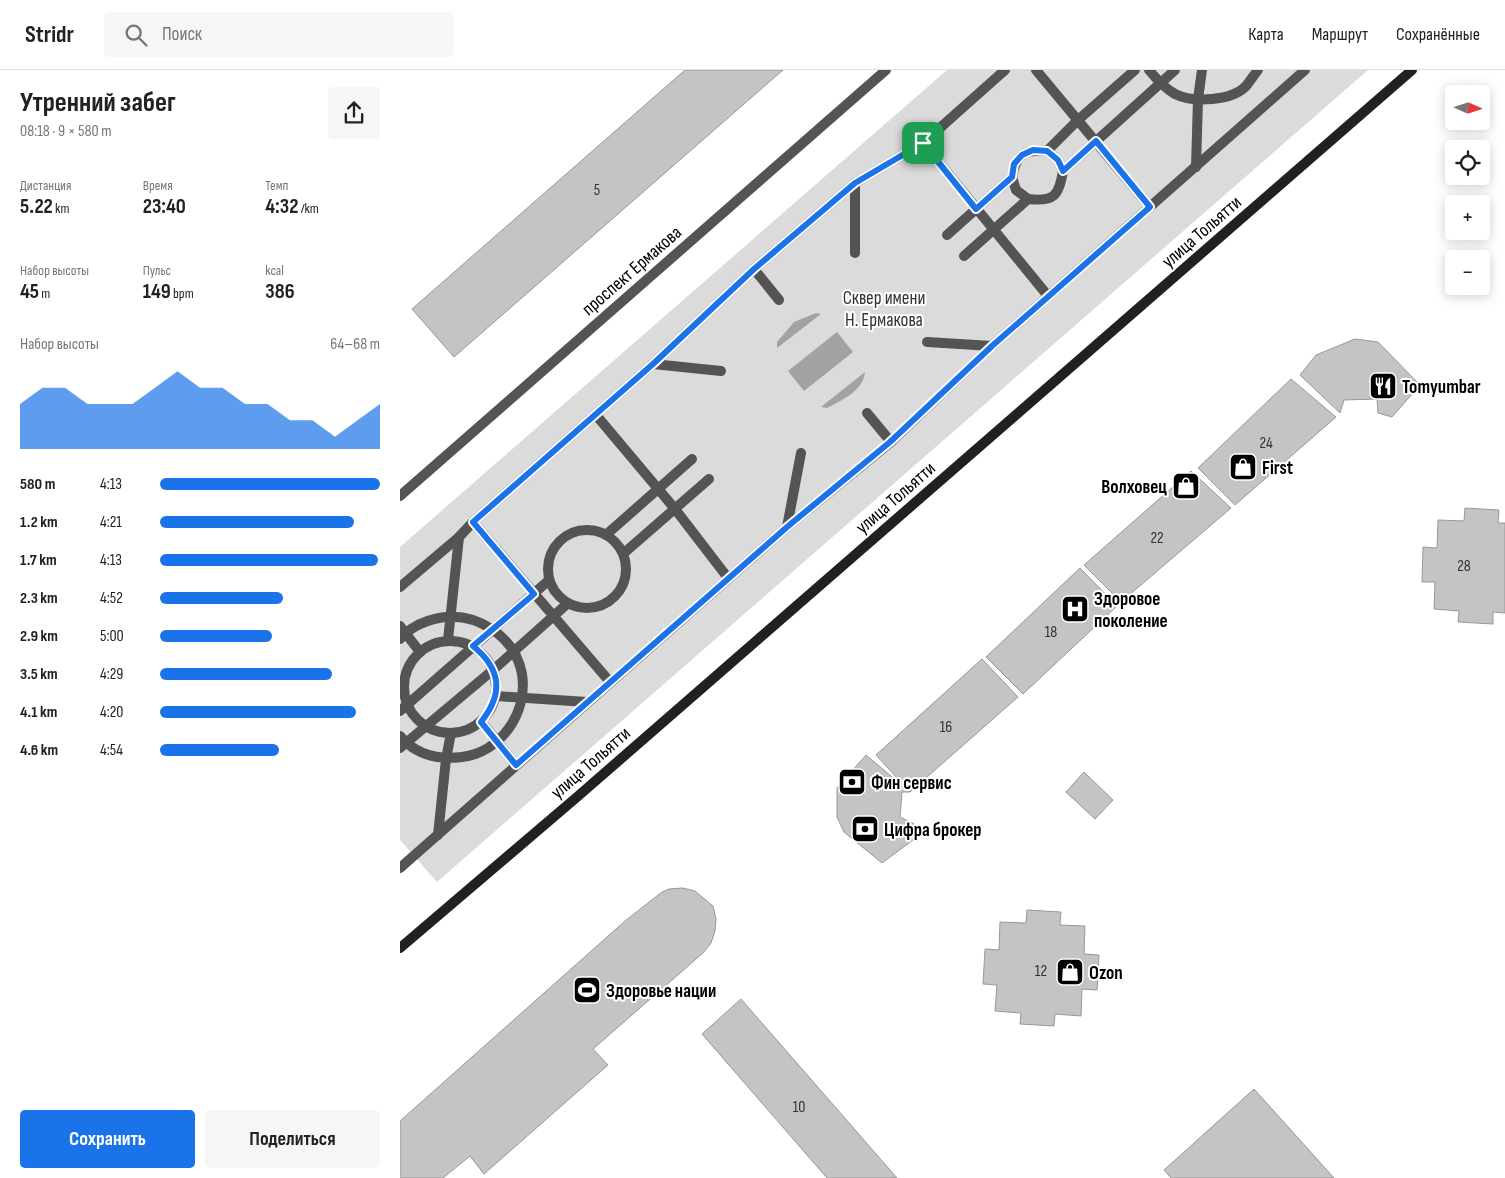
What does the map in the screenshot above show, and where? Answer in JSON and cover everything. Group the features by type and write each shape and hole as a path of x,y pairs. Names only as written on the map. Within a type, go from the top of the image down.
{"main road":[{"name":"улица Тольятти","path":"400,948 592,784 1412,70"}],"street":[{"name":"проспект Ермакова","path":"400,496 886,70"},
{"path":"400,587 459,537 473,522 653,364 754,269 855,183 923,143 1005,70"},
{"path":"1036,70 1150,207"},
{"path":"1047,151 1078,120 1135,70"},
{"path":"1149,70 1161,84 1177,95 1198,99 1223,99 1245,88 1258,70"},
{"path":"1063,171 1175,70"},
{"path":"1196,167 1198,99 1202,70"},
{"path":"400,868 728,578 890,442 992,346 1305,70"},
{"path":"923,143 1048,296"},
{"path":"1033,150 1047,151 1058,160 1063,171 1061,187 1052,197 1042,201 1028,199 1016,190 1012,177 1014,164 1022,155 1033,150"},
{"path":"947,235 1012,177"},
{"path":"855,183 856,254"},
{"path":"964,256 1028,199"},
{"path":"754,269 779,300"},
{"path":"927,342 992,346"},
{"path":"653,364 721,371"},
{"path":"867,414 890,442"},
{"path":"596,415 675,509 728,578"},
{"path":"787,527 801,453"},
{"path":"607,534 692,459"},
{"path":"624,553 708,479"},
{"path":"473,522 610,682"},
{"path":"582,529 607,534 624,553 626,577 615,597 592,609 566,604 555,594 548,581 548,559 559,540 582,529"},
{"path":"448,640 459,537"},
{"path":"404,707 548,581"},
{"path":"420,652 402,633 426,620 451,616 474,619 494,630 513,651 522,674 522,698 514,722 498,742 474,756 446,759 425,754 402,742 425,726 493,670 513,651 566,604"},
{"path":"448,640 473,646 485,656 493,670 496,696 490,710 481,722 467,730 451,733 438,732 425,726 404,707 402,680 409,665 420,652 433,644 448,640"},
{"path":"496,696 588,702"},
{"path":"481,722 516,765"},
{"path":"438,835 446,759 451,733"}],"green space":[{"name":"Сквер имени Н. Ермакова","path":"947,70 1368,70 437,882 400,840 400,547"}],"shaded area":[{"path":"816,313 821,314 777,348 777,342 794,322"},
{"path":"837,332 853,352 804,391 788,371"},
{"path":"865,372 860,385 851,394 827,408 821,407"}],"building":[{"path":"685,70 783,70 454,357 412,309"},
{"path":"1355,339 1378,342 1420,385 1392,417 1378,413 1377,399 1344,400 1340,413 1300,375 1316,355"},
{"path":"1291,379 1336,417 1235,505 1198,468"},
{"path":"1191,471 1231,508 1121,602 1084,565"},
{"path":"1465,508 1499,510 1498,523 1505,523 1505,613 1493,612 1493,624 1458,622 1459,611 1434,609 1435,582 1422,582 1423,547 1437,548 1438,520 1464,521"},
{"path":"1080,568 1117,606 1023,694 986,657"},
{"path":"982,659 1018,697 910,792 876,755"},
{"path":"866,755 910,792 902,792 900,817 914,824 913,840 882,863 844,832 837,817 837,788"},
{"path":"1084,772 1113,800 1095,819 1066,792"},
{"path":"683,888 695,891 713,906 716,919 711,943 703,953 593,1049 608,1065 484,1174 470,1156 443,1178 400,1178 400,1121 625,921 662,892 669,889"},
{"path":"1027,910 1061,912 1060,925 1085,926 1084,954 1099,955 1097,990 1082,989 1081,1016 1055,1014 1054,1026 1020,1024 1021,1013 995,1011 997,985 983,984 985,949 999,950 1000,922 1026,923"},
{"path":"741,999 897,1178 827,1178 702,1034"},
{"path":"1254,1089 1334,1178 1171,1178 1164,1170"}],"place":[{"name":"Tomyumbar","path":"1383,386"},
{"name":"First","path":"1243,467"},
{"name":"Волховец","path":"1186,486"},
{"name":"Здоровое поколение","path":"1075,609"},
{"name":"Фин сервис","path":"852,782"},
{"name":"Цифра брокер","path":"865,829"},
{"name":"Ozon","path":"1070,972"},
{"name":"Здоровье нации","path":"587,990"}],"route":[{"path":"1096,141 1150,207 992,346 890,442 787,527 516,765 481,722 490,710 496,696 496,683 493,670 485,656 473,646 534,594 473,522 653,364 754,269 855,183 923,143 976,209 1012,177 1014,164 1022,155 1033,150 1047,151 1058,160 1063,171 1096,141"}]}
